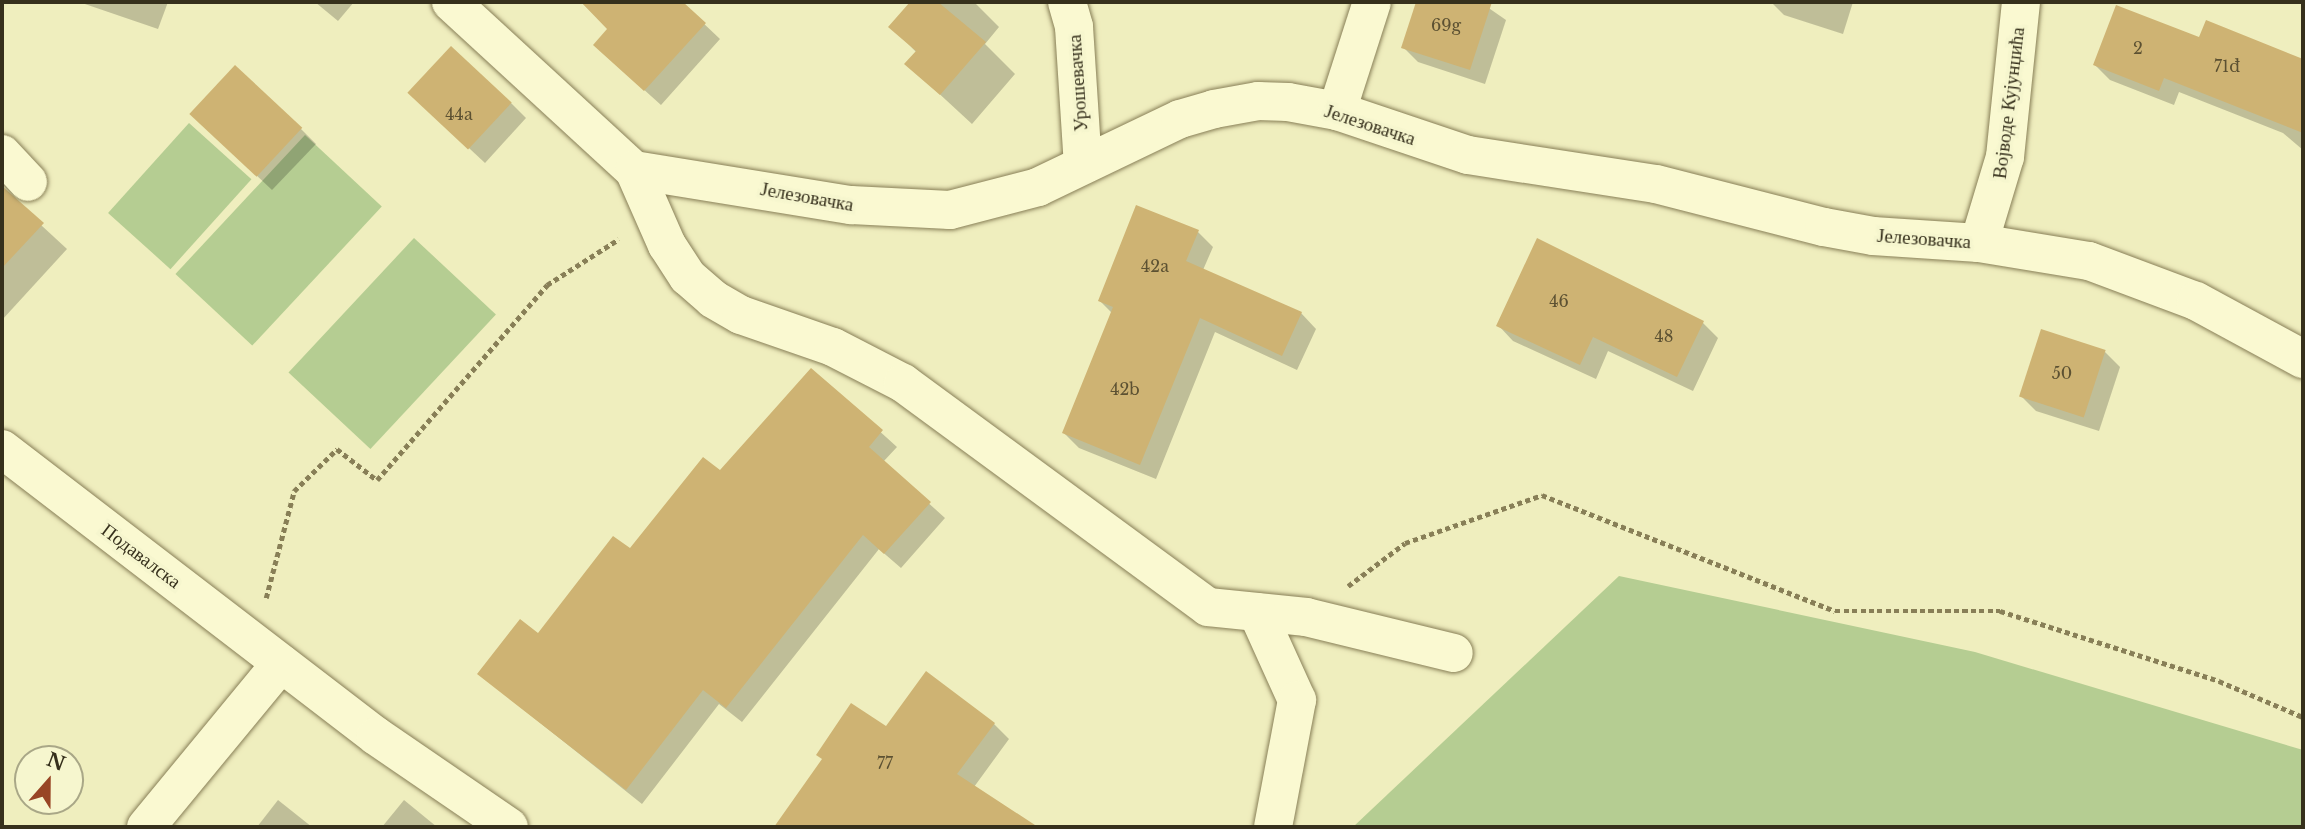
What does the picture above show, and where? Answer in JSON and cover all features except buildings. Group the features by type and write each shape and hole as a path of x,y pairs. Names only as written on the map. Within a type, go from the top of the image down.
{"street":[{"path":"451,2 634,170 652,218 688,277 713,299 741,315 833,347 894,378 1208,607 1306,617 1454,653"},
{"name":"Урошевачка","path":"1067,2 1074,27 1083,165"},
{"path":"1337,111 1372,2"},
{"name":"Војводе Кујунџића","path":"1979,243 2005,158 2021,2"},
{"name":"Јелезовачка","path":"634,170 918,211 1010,197 1214,109 1258,101 1337,111 1468,155 1656,184 1860,233 1979,243 2050,253 2123,271 2196,301 2303,359"},
{"path":"2,153 28,182"},
{"name":"Подавалска","path":"2,449 376,736 509,827"},
{"path":"1257,612 1297,700 1273,827"},
{"path":"146,827 281,663"}],"path":[{"path":"281,663 265,595 294,491 337,449 377,480 547,285 652,218"},
{"path":"1306,617 1405,544 1542,495 1835,611 2000,611 2219,681 2303,718"}],"green space":[{"path":"189,123 251,179 170,269 108,213"},
{"path":"305,135 382,207 252,346 175,274"},
{"path":"414,238 496,314 370,449 289,373"},
{"path":"1619,576 1975,652 2303,750 2303,827 1353,827"}]}
